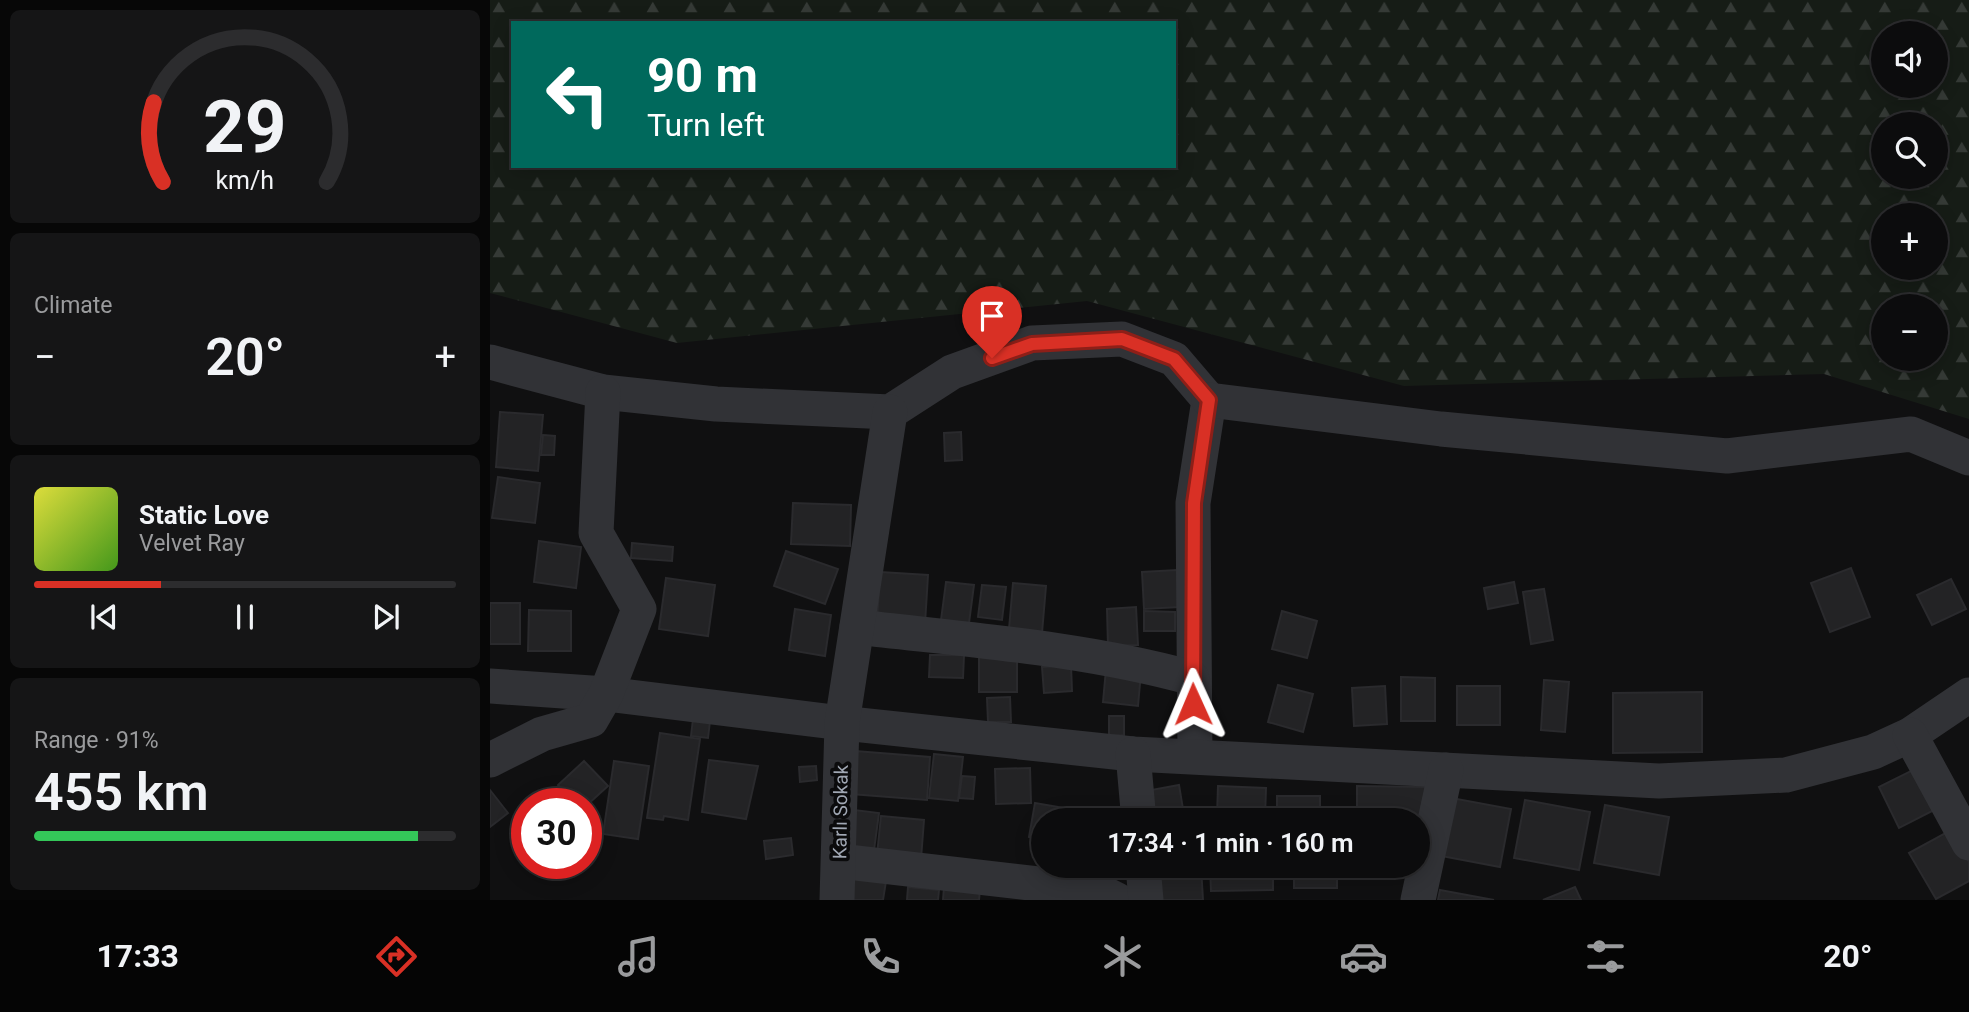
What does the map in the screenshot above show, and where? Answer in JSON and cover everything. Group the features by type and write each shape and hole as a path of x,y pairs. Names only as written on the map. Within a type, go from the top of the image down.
{"street":[{"path":"490,362 603,392 716,404 890,412 952,372 1032,344 1122,339 1174,359 1209,400 1441,429 1727,456 1911,434 1969,458"},
{"path":"490,760 542,734 591,720 606,694 639,609 596,533 603,392"},
{"path":"1195,755 1192,678 1194,503 1209,400"},
{"name":"Karlı Sokak","path":"837,900 842,723 890,412"},
{"path":"857,627 1030,647 1152,667 1192,678"},
{"path":"490,686 606,694 842,723 1133,754 1195,755 1659,781 1786,775 1872,752 1910,735 1969,695"},
{"path":"1910,735 1969,843"},
{"path":"1133,754 1138,808"},
{"path":"1418,900 1446,770"},
{"path":"839,861 1099,891 1117,900"},
{"path":"1144,878 1146,900"}],"green space":[{"path":"490,0 1969,0 1969,419 1824,374 1404,386 1087,301 677,343 490,293"}],"building":[{"path":"500,412 543,415 538,471 496,467"},
{"path":"961,432 962,460 945,461 944,433"},
{"path":"543,435 555,436 554,455 541,455"},
{"path":"498,477 540,483 535,523 492,518"},
{"path":"793,503 851,505 850,546 791,544"},
{"path":"539,541 581,547 576,588 534,582"},
{"path":"632,543 673,547 672,561 631,558"},
{"path":"786,551 838,569 825,604 774,586"},
{"path":"1851,568 1870,617 1830,632 1811,583"},
{"path":"1177,570 1179,607 1144,609 1142,572"},
{"path":"880,572 928,575 925,624 877,621"},
{"path":"666,578 715,585 708,636 659,629"},
{"path":"1951,579 1966,609 1932,625 1917,595"},
{"path":"946,582 974,585 969,623 941,620"},
{"path":"1514,582 1518,603 1488,609 1484,588"},
{"path":"1013,583 1046,586 1042,633 1009,629"},
{"path":"982,585 1006,587 1002,620 978,617"},
{"path":"1544,589 1553,640 1531,644 1523,592"},
{"path":"490,603 520,603 520,644 490,644"},
{"path":"1136,607 1138,645 1108,646 1107,609"},
{"path":"795,609 831,615 825,656 789,650"},
{"path":"529,610 571,611 571,651 528,651"},
{"path":"1144,611 1175,612 1175,631 1144,631"},
{"path":"1282,611 1317,621 1307,658 1272,649"},
{"path":"979,653 1017,653 1017,692 979,692"},
{"path":"930,655 964,655 963,678 929,677"},
{"path":"1071,665 1072,691 1044,693 1042,667"},
{"path":"1106,669 1141,672 1138,706 1103,702"},
{"path":"1401,677 1435,678 1435,721 1401,721"},
{"path":"1544,680 1569,682 1565,732 1541,730"},
{"path":"1278,685 1313,694 1303,732 1268,722"},
{"path":"1385,686 1387,724 1354,726 1352,688"},
{"path":"1457,686 1500,686 1500,725 1457,725"},
{"path":"1702,692 1702,752 1613,753 1613,693"},
{"path":"1010,697 1011,722 988,722 987,698"},
{"path":"1109,716 1124,716 1124,735 1109,736"},
{"path":"693,719 710,721 708,738 691,736"},
{"path":"660,733 700,739 688,820 664,816 663,820 647,818"},
{"path":"855,751 930,757 927,800 851,794"},
{"path":"934,754 963,757 958,801 929,798"},
{"path":"709,760 758,766 746,819 702,812"},
{"path":"584,761 608,786 602,791 602,788 561,788 558,785"},
{"path":"614,761 649,766 638,839 603,834"},
{"path":"816,766 817,780 800,782 799,767"},
{"path":"1919,767 1940,807 1899,828 1879,787"},
{"path":"1030,768 1031,803 996,804 995,769"},
{"path":"962,776 975,777 973,799 959,798"},
{"path":"1179,785 1183,808 1149,808 1146,791"},
{"path":"1218,786 1266,788 1265,808 1217,808"},
{"path":"1357,786 1426,787 1421,808 1357,808"},
{"path":"490,790 508,813 490,827"},
{"path":"1277,796 1320,796 1320,808 1277,808"},
{"path":"1446,797 1511,809 1500,867 1436,855"},
{"path":"1525,800 1590,812 1579,870 1514,858"},
{"path":"1035,803 1064,808 1034,808"},
{"path":"1605,805 1669,817 1659,875 1594,863"},
{"path":"854,810 879,813 874,850 848,846"},
{"path":"881,816 924,820 921,859 877,855"},
{"path":"1951,830 1969,862 1969,881 1936,899 1909,853"},
{"path":"791,838 793,855 766,859 764,841"},
{"path":"855,869 887,875 883,900 849,900"},
{"path":"1156,878 1202,878 1203,900 1157,900"},
{"path":"1210,878 1273,878 1273,890 1211,891"},
{"path":"1294,878 1337,878 1337,888 1294,888"},
{"path":"908,887 939,890 938,900 907,900"},
{"path":"944,887 980,889 979,900 943,900"},
{"path":"1575,887 1581,900 1543,900"},
{"path":"1440,890 1494,900 1438,900"}],"route":[{"path":"992,358 1032,344 1122,339 1174,359 1209,400 1194,503 1193,704"}]}
